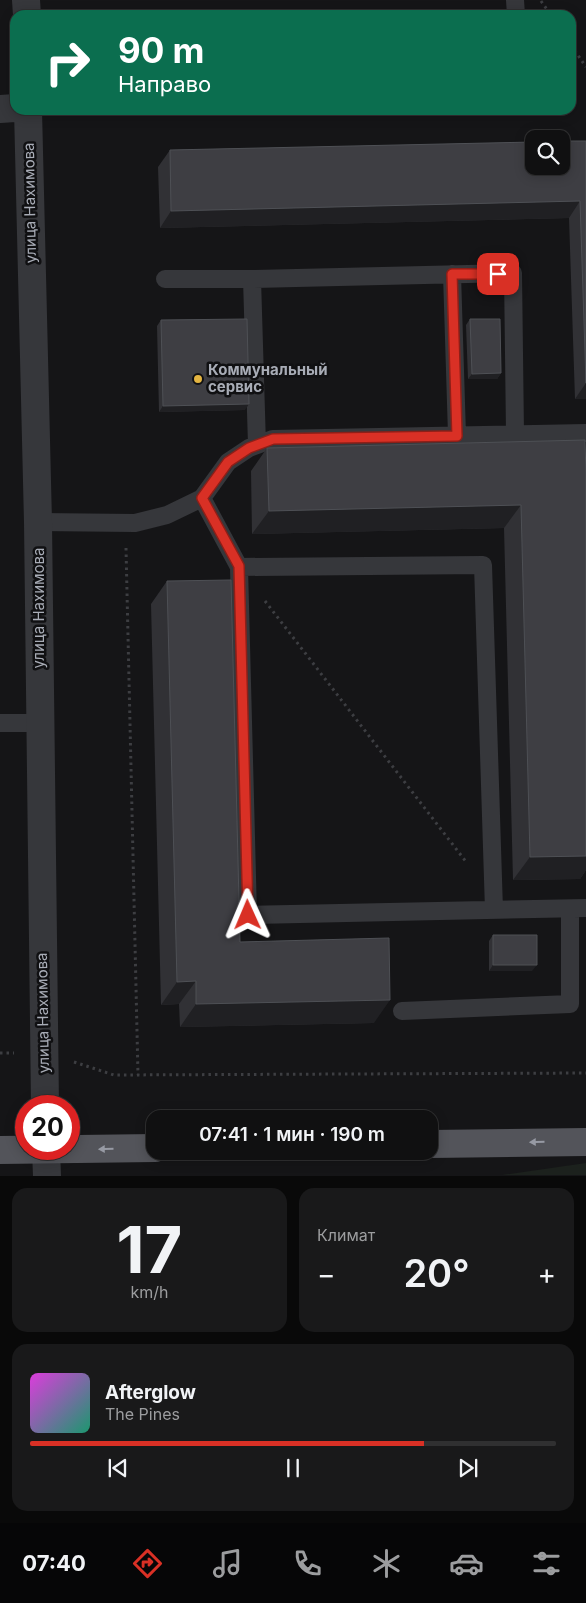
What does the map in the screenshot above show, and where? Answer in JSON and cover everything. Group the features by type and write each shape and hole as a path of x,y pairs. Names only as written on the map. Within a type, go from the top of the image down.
{"main road":[{"path":"438,1144 586,1142"},
{"path":"80,1149 146,1148"},
{"path":"0,1150 15,1150"}],"street":[{"name":"улица Нахимова","path":"28,115 38,522 45,1095"},
{"path":"46,1160 47,1176"}],"lane":[{"path":"165,279 513,273 515,434"},
{"path":"452,274 457,436"},
{"path":"252,279 257,445"},
{"path":"38,522 135,523 167,515 202,498 228,462 249,448 273,439 586,433"},
{"path":"202,498 239,566 248,915 578,908 570,1004 402,1011"},
{"path":"239,566 484,565 494,910"},
{"path":"0,723 40,723"}],"path":[{"path":"576,52 586,67"},
{"path":"125,523 138,1075 586,1074"},
{"path":"239,566 470,867"}],"shaded area":[{"path":"586,1163 586,1175 502,1175"}],"building":[{"path":"570,141 586,141 586,383 580,201 171,211 170,150 525,142 525,175 570,175"},
{"path":"247,319 249,404 163,406 161,320"},
{"path":"470,319 500,319 501,373 472,374"},
{"path":"585,440 586,856 530,857 521,505 269,511 267,448"},
{"path":"231,580 240,942 389,938 390,1000 196,1004 196,981 177,982 167,581"},
{"path":"493,935 537,935 537,965 493,965"}],"place":[{"name":"Коммунальный сервис","path":"198,379"}],"route":[{"path":"248,915 239,566 202,498 228,462 249,448 273,439 457,436 452,274 498,274"}]}
